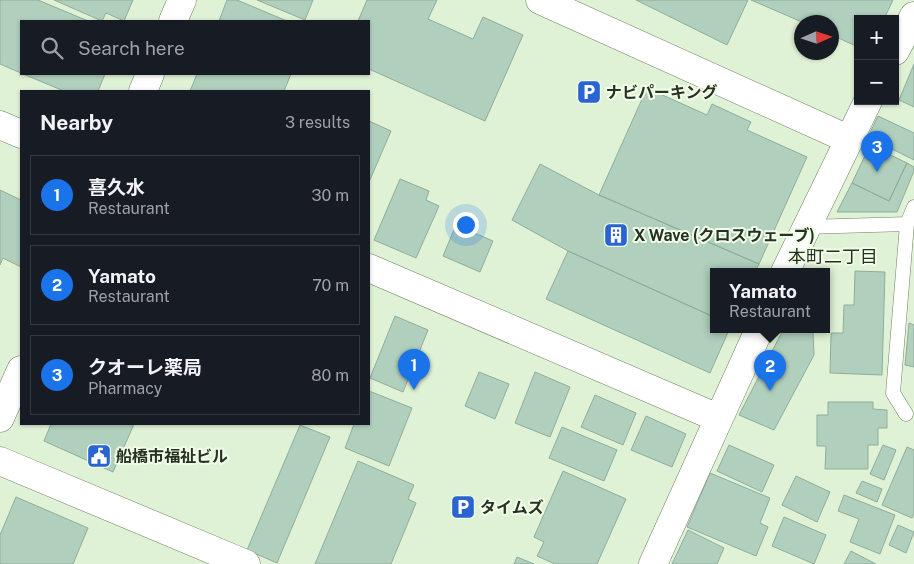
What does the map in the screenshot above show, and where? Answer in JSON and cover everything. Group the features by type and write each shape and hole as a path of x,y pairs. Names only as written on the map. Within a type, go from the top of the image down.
{"main road":[{"path":"173,20 182,0"},
{"path":"540,0 848,139"},
{"path":"899,44 914,16"},
{"path":"143,90 150,75"},
{"path":"787,268 866,105"},
{"path":"0,125 20,134"},
{"path":"370,268 718,418"},
{"path":"653,564 758,333"},
{"path":"0,418 20,372"},
{"path":"0,462 246,564"}],"lane":[{"path":"906,414 893,393 907,224 914,207"},
{"path":"806,227 907,224"}],"building":[{"path":"0,0 38,0 86,20 20,20 20,73 0,64"},
{"path":"54,0 133,0 124,20 106,13 102,20"},
{"path":"227,0 237,0 285,20 219,20"},
{"path":"257,0 313,0 305,20"},
{"path":"367,0 437,0 428,19 473,39 483,17 523,35 485,121 370,69 370,20 358,20"},
{"path":"636,0 748,0 727,45"},
{"path":"751,0 893,0 886,15 854,15 854,45 839,38 839,15 794,15 794,19"},
{"path":"914,64 914,107 899,100"},
{"path":"25,75 105,75 98,90 62,90"},
{"path":"197,75 291,75 284,90 190,90"},
{"path":"647,88 707,115 712,104 751,122 747,130 807,157 759,264 599,195"},
{"path":"878,116 914,133 914,160 868,137"},
{"path":"370,121 391,131 370,180"},
{"path":"870,145 907,163 889,201 852,183"},
{"path":"907,163 914,167 914,171 897,212 837,212 852,183 889,201"},
{"name":"X Wave (クロスウェーブ)","path":"540,164 599,195 759,264 757,268 710,268 710,315 568,251 512,220"},
{"path":"400,179 429,191 426,200 439,206 416,258 374,240"},
{"path":"0,190 20,200 20,266 3,258 0,265"},
{"path":"456,225 493,241 480,272 443,256"},
{"path":"568,251 710,315 710,333 728,333 710,373 546,299"},
{"path":"855,271 885,272 882,375 830,373 831,333 843,333 844,305 854,305"},
{"path":"395,316 428,330 403,392 370,378"},
{"path":"909,323 914,325 914,367 905,365"},
{"path":"781,333 813,333 814,355 774,430 739,415"},
{"path":"479,372 509,384 495,419 465,406"},
{"path":"535,372 570,387 550,437 515,423"},
{"path":"370,391 412,408 389,466 345,448 354,425 370,425"},
{"path":"595,395 636,413 623,445 581,427"},
{"path":"828,402 873,402 873,409 887,410 887,428 878,428 878,445 868,445 868,469 825,469 826,446 817,446 817,415 828,415"},
{"path":"646,416 686,434 672,467 631,450"},
{"name":"船橋市福祉ビル","path":"51,425 134,425 113,472 44,441"},
{"path":"300,425 330,437 277,563 247,550"},
{"path":"562,427 617,450 604,481 549,458"},
{"path":"729,445 774,465 762,492 717,471"},
{"path":"883,445 896,450 884,480 870,474"},
{"path":"907,447 914,450 914,513 912,518 882,505"},
{"path":"358,461 414,485 408,499 416,503 391,564 315,564"},
{"path":"563,471 626,499 597,564 555,564 537,556 544,542 534,537"},
{"path":"710,473 770,498 760,523 768,527 756,556 687,527"},
{"path":"796,476 830,492 817,522 782,505"},
{"path":"862,481 882,489 877,502 856,493"},
{"path":"844,495 895,515 880,554 850,542 859,519 838,511"},
{"path":"16,497 88,528 73,564 0,564 0,535"},
{"path":"784,517 826,535 814,564 772,546"},
{"path":"898,525 914,532 906,553 889,545"},
{"path":"688,530 724,548 717,564 672,564"},
{"path":"851,551 876,564 844,564"},
{"path":"517,557 534,564 514,564"}],"place":[{"name":"ナビパーキング","path":"589,92"},
{"name":"クオーレ薬局","path":"877,172"},
{"name":"X Wave (クロスウェーブ)","path":"616,235"},
{"name":"喜久水","path":"414,390"},
{"name":"Yamato","path":"770,391"},
{"name":"船橋市福祉ビル","path":"99,456"},
{"name":"タイムズ","path":"463,507"}],"district":[{"name":"本町二丁目","path":"833,257"}]}
